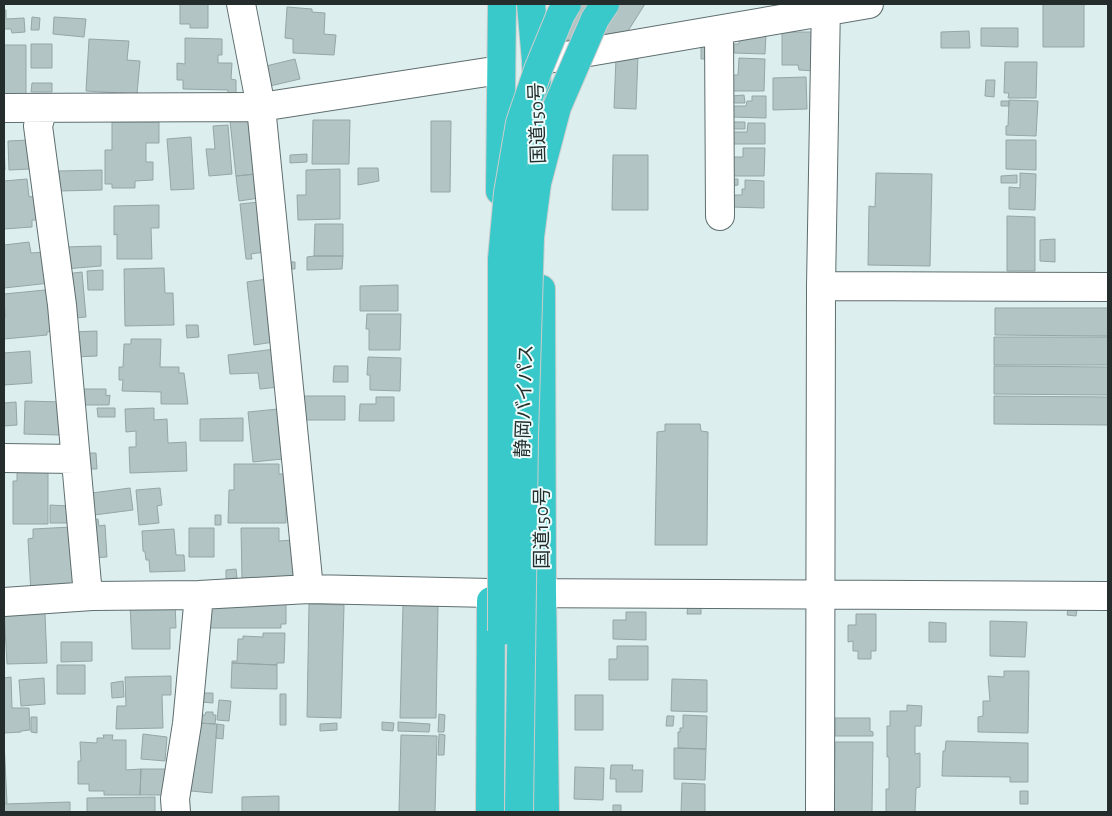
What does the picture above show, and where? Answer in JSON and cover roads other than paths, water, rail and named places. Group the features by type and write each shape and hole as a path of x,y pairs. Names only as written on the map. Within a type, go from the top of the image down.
{"highway":[{"name":"国道150号","path":"490,812 492,367 501,177 500,70 502,4"},
{"name":"国道150号","path":"531,4 536,62 540,204 545,812"},
{"name":"静岡バイパス","path":"502,812 502,259 508,193 520,123 538,70 567,4"},
{"name":"静岡バイパス","path":"519,812 524,435 530,237 536,183 557,107 595,19 605,4"}],"street":[{"path":"241,4 261,107 309,589"},
{"path":"536,62 718,30 826,8 870,4"},
{"path":"820,812 821,286 826,8"},
{"path":"718,30 720,216"},
{"path":"4,108 261,107 500,70"},
{"path":"43,108 38,126 62,305 87,584 92,596"},
{"path":"821,286 1108,287"},
{"path":"4,458 75,459"},
{"path":"4,602 92,596 309,589 820,595 1108,596"},
{"path":"176,812 175,799 187,724 199,594"}]}
